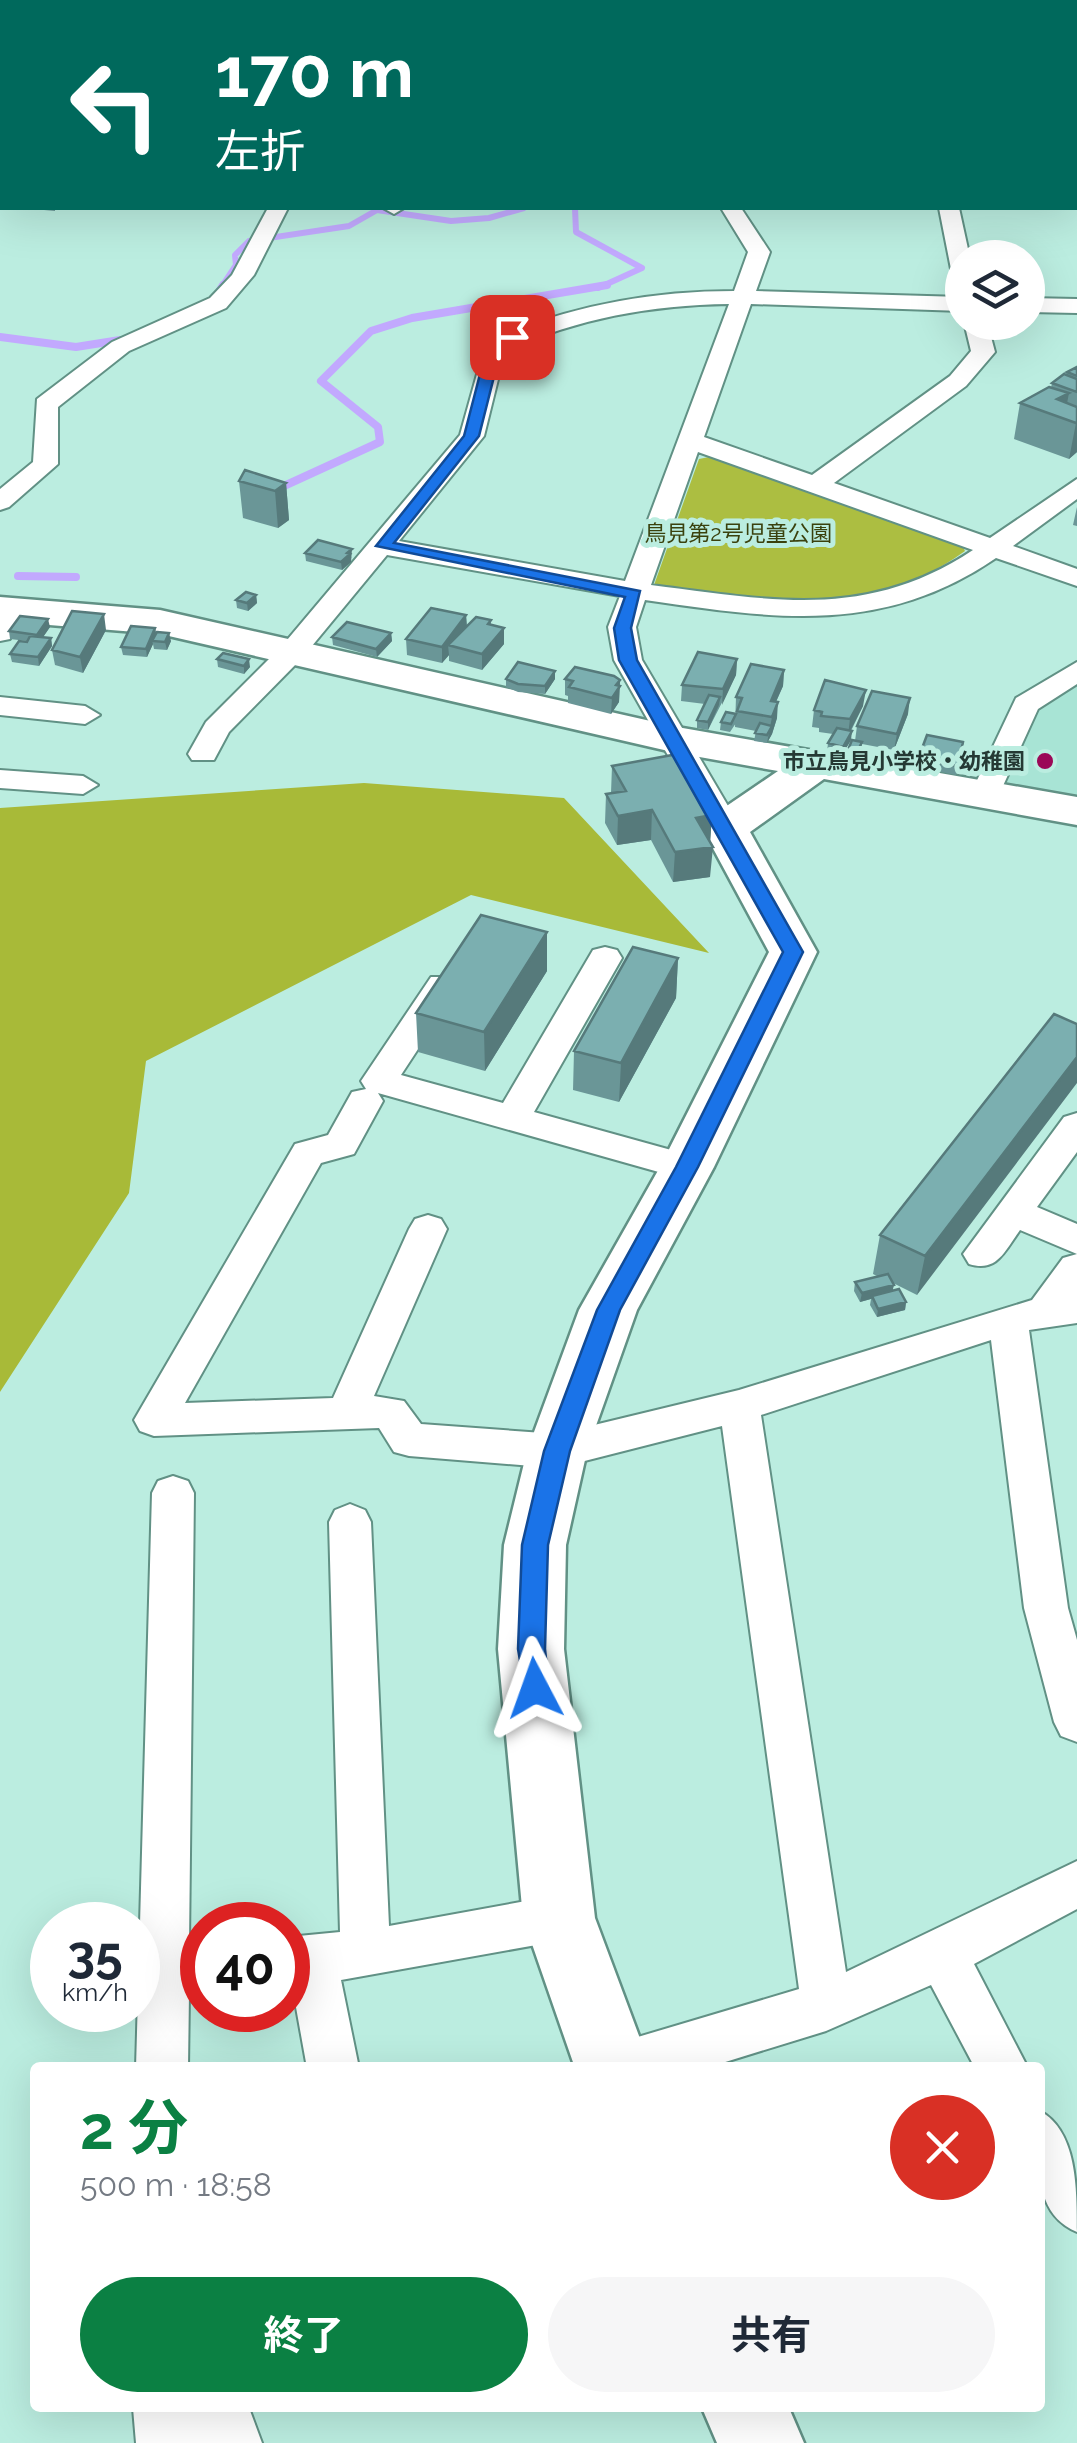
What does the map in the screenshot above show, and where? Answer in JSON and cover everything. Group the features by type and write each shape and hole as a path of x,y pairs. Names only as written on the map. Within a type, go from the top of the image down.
{"street":[{"path":"0,502 46,464 46,404 84,379 104,356 132,340 196,316 229,293 277,210"},
{"path":"611,2062 558,1918 532,1649 535,1545 557,1451 608,1310 687,1167 793,952 677,740 628,660 622,628 759,252 732,210"},
{"path":"949,210 956,240"},
{"path":"203,754 216,728 292,652 472,436 494,347 530,327 624,305 740,300 945,304"},
{"path":"1045,305 1077,306"},
{"path":"815,485 958,381 982,352 979,340"},
{"path":"689,440 1077,578"},
{"path":"384,546 634,594 802,608 857,607 902,598 934,584 1077,487"},
{"path":"3,618 160,622 677,740 1077,811"},
{"path":"986,794 1026,704 1077,671"},
{"path":"0,706 85,715"},
{"path":"725,828 816,765"},
{"path":"0,779 83,786"},
{"path":"465,952 378,1081 687,1167"},
{"path":"513,1117 604,958"},
{"path":"365,1100 341,1145 308,1154 154,1420 390,1412 409,1440 557,1451 740,1406 1044,1313"},
{"path":"982,1254 1077,1126"},
{"path":"1014,1212 1077,1240"},
{"path":"346,1414 428,1229"},
{"path":"1077,1268 1044,1313 1046,1608 1077,1722"},
{"path":"740,1406 826,2006"},
{"path":"172,1493 181,1902"},
{"path":"350,1522 365,1954"},
{"path":"641,2062 826,2006 942,1955 1077,1884"},
{"path":"310,1959 365,1954 558,1918"},
{"path":"942,1955 1000,2062"},
{"path":"163,2062 180,1983"},
{"path":"310,1992 332,2062"},
{"path":"1045,2145 1077,2205"},
{"path":"161,2412 161,2436 226,2418 234,2443"},
{"path":"746,2412 762,2443"}],"shaded area":[{"name":"市立鳥見小学校・幼稚園","path":"1077,685 1077,800 1014,789 1006,782 1019,741 1039,710"}],"green space":[{"name":"鳥見第2号児童公園","path":"709,457 962,545 965,551 929,573 893,588 856,596 781,600 662,590 654,585 699,459"},
{"path":"364,783 564,798 709,953 471,895 146,1061 129,1193 0,1392 0,808"}],"building":[{"path":"1064,374 1077,379 1077,392 1052,383"},
{"path":"1049,387 1069,393 1057,399 1077,407 1076,423 1020,403"},
{"path":"245,470 286,483 275,491 239,481"},
{"path":"318,540 352,549 341,562 305,553"},
{"path":"246,592 256,595 247,603 236,600"},
{"path":"431,608 466,615 442,647 406,639"},
{"path":"72,611 104,614 80,657 52,650"},
{"path":"20,616 48,619 37,635 9,631"},
{"path":"476,617 504,628 482,654 448,645"},
{"path":"347,622 391,633 376,649 332,637"},
{"path":"131,626 155,628 146,649 121,647"},
{"path":"157,632 169,633 165,642 152,641"},
{"path":"30,636 51,638 38,657 10,654 19,641 27,642"},
{"path":"698,652 737,659 723,689 682,685"},
{"path":"223,653 249,659 244,666 217,659"},
{"path":"518,662 555,671 545,686 518,684 506,679"},
{"path":"751,664 784,670 771,701 778,702 772,717 737,711 742,698 736,697"},
{"path":"575,667 614,676 620,680 616,685 620,686 612,698 569,687 573,681 565,679"},
{"path":"825,680 866,690 850,719 821,716 822,712 814,710"},
{"path":"872,691 910,698 897,734 857,726"},
{"path":"709,695 720,697 708,722 697,720"},
{"path":"726,712 736,714 731,724 721,722"},
{"path":"760,723 772,726 767,735 755,733"},
{"path":"837,728 852,731 843,747 828,743"},
{"path":"927,735 963,742 958,766 918,759"},
{"path":"852,740 862,742 857,752 848,750"},
{"path":"678,754 712,815 696,818 713,847 675,852 652,810 618,816 606,794 626,791 612,766"},
{"path":"481,915 547,932 484,1032 416,1013"},
{"path":"633,947 678,958 621,1063 574,1051"},
{"path":"1054,1014 1077,1024 1077,1057 925,1256 880,1235"},
{"path":"888,1274 894,1285 862,1293 855,1282"},
{"path":"899,1289 906,1302 878,1309 872,1296"}],"waterway":[{"path":"221,288 236,265 235,255 249,241 349,226 377,210"},
{"path":"377,210 451,221 489,218 517,210"},
{"path":"575,210 576,232 642,268 603,286"},
{"path":"220,290 223,285"},
{"path":"273,491 380,442 378,427 321,381 371,331 412,318 603,286"},
{"path":"598,288 603,286"},
{"path":"0,337 76,347 120,340"},
{"path":"18,576 76,577"}],"place":[{"name":"市立鳥見小学校・幼稚園","path":"1045,761"}],"route":[{"path":"512,337 494,347 472,436 384,546 634,594 622,628 628,660 677,740 768,914 793,952 687,1167 608,1310 557,1451 535,1545 535,1688"}]}
